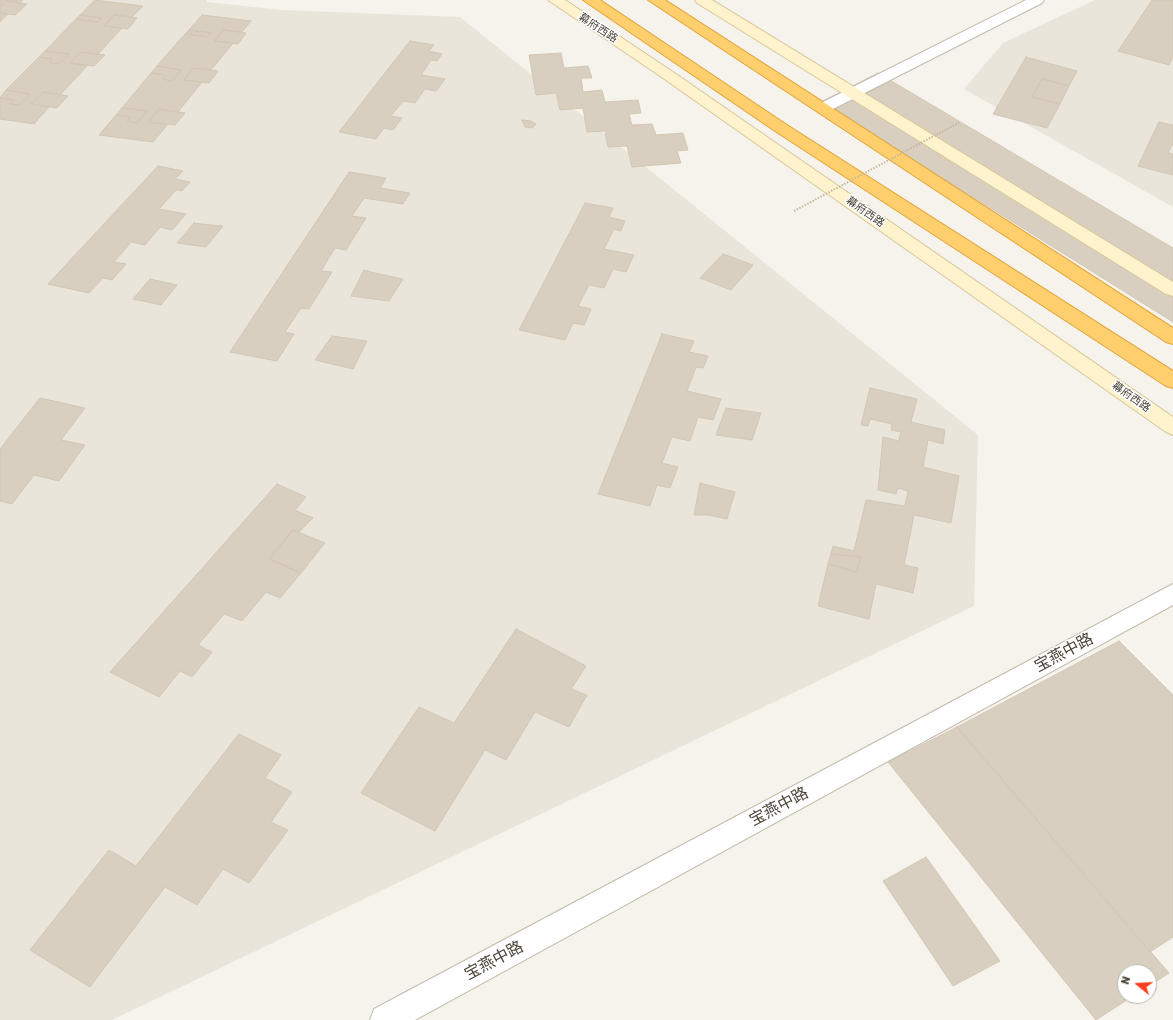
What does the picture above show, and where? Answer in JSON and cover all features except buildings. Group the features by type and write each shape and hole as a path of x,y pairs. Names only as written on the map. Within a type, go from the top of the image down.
{"highway":[{"name":"幕府西路","path":"590,0 781,128 1173,381"},
{"path":"655,0 1173,337"}],"main road":[{"name":"幕府西路","path":"555,0 668,75 1173,427"},
{"path":"702,0 1173,290"}],"street":[{"path":"823,108 855,94 1037,0"},
{"name":"宝燕中路","path":"385,1020 1173,594"}],"path":[{"path":"794,211 960,122"}],"shaded area":[{"path":"0,0 207,0 207,2 282,10 460,17 978,435 974,606 112,1020 0,1020"},
{"path":"1095,0 1173,0 1173,207 964,89 1003,43"}]}
